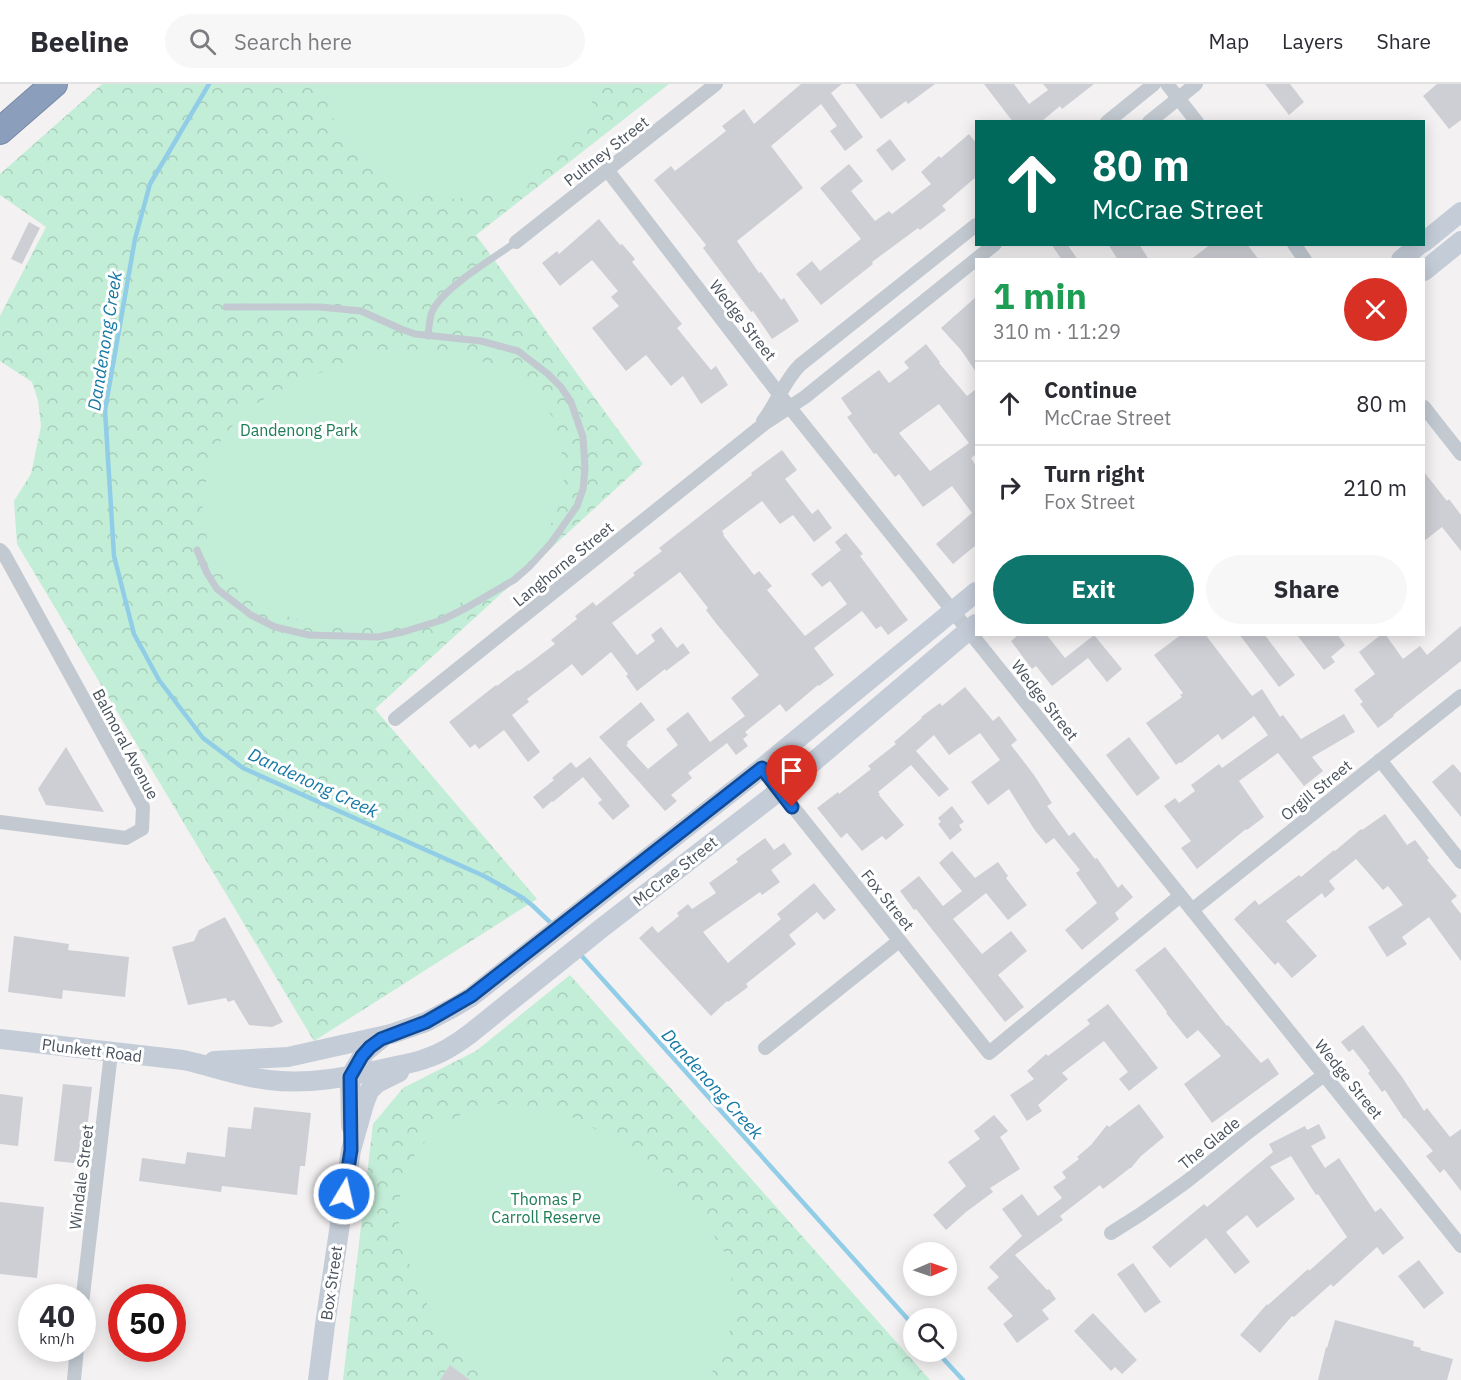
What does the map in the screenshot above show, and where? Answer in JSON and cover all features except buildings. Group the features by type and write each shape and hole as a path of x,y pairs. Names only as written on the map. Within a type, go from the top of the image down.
{"highway":[{"path":"21,114 33,84"},
{"path":"0,131 54,84"}],"main road":[{"path":"1425,241 1461,212"},
{"path":"1425,270 1461,241"},
{"path":"1403,258 1418,246"},
{"name":"McCrae Street","path":"391,1034 426,1022 471,996 762,768 975,593"},
{"name":"McCrae Street","path":"350,1077 428,1058 460,1041 779,790 973,627"},
{"path":"350,1077 365,1052 391,1034"},
{"name":"Plunkett Road","path":"0,1039 183,1060 236,1061 288,1057 391,1034"},
{"name":"Box Street","path":"318,1380 351,1150 366,1098 371,1089 382,1081 428,1058"},
{"name":"Plunkett Road","path":"183,1060 269,1080 314,1081 350,1077"},
{"name":"Box Street","path":"350,1077 351,1150"}],"street":[{"name":"Pultney Street","path":"516,242 716,84"},
{"path":"1109,120 1154,84"},
{"path":"1167,84 1195,120"},
{"path":"1151,120 1196,84"},
{"name":"Wedge Street","path":"608,171 779,394 953,611 973,627"},
{"name":"Langhorne Street","path":"752,434 770,412 790,376 800,365 975,226"},
{"name":"Langhorne Street","path":"978,258 993,246"},
{"name":"Langhorne Street","path":"395,719 752,434 805,397 975,260"},
{"path":"1425,408 1461,454"},
{"name":"Balmoral Avenue","path":"0,550 144,807 142,829 126,838 0,822"},
{"name":"Wedge Street","path":"980,636 1180,896 1461,1246"},
{"name":"Orgill Street","path":"1192,910 1461,696"},
{"path":"1380,760 1461,862"},
{"name":"Fox Street","path":"762,768 989,1053 1180,896"},
{"path":"765,1048 899,940"},
{"name":"Windale Street","path":"84,1284 111,1053"},
{"name":"The Glade","path":"1111,1233 1186,1182 1324,1075"},
{"path":"74,1380 76,1362"}],"lane":[{"path":"428,336 432,312 438,301 476,269 516,242"},
{"path":"196,550 217,589 251,615 275,627 309,635 378,637 442,620 514,580 530,566 566,524 577,506 583,489 585,468 583,436 571,402 548,374 518,351 481,340 415,334 362,311 320,307 226,307"}],"green space":[{"name":"Dandenong Park","path":"102,84 669,84 476,235 643,464 375,709 537,899 314,1041 17,544 14,501 31,474 41,426 38,400 32,382 0,361 0,316 46,227 0,195 0,174"},
{"path":"323,84 596,84 590,112 563,153 525,183 530,185 500,193 451,199 404,187 363,160 334,121"},
{"path":"427,349 471,356 506,372 532,388 552,416 560,441 564,486 554,519 529,557 490,586 446,611 394,626 345,628 307,622 270,611 246,596 221,572 208,546 202,505 208,470 222,438 247,409 293,383 340,365 383,353"},
{"name":"Thomas P Carroll Reserve","path":"570,975 903,1350 903,1362 914,1362 930,1380 343,1380 373,1124 403,1088 476,1051"},
{"path":"498,1104 527,1106 566,1114 633,1148 670,1177 698,1210 726,1255 734,1290 734,1316 725,1347 711,1374 704,1380 506,1380 497,1376 462,1349 438,1322 421,1294 403,1247 398,1217 401,1183 416,1152 439,1126 468,1111"}],"waterway":[{"name":"Dandenong Creek","path":"209,84 150,184 135,239 105,410 114,556 134,634 159,680 203,738 243,768 484,876 523,898 553,925"},
{"name":"Dandenong Creek","path":"579,953 903,1314"},
{"name":"Dandenong Creek","path":"946,1362 963,1380"}],"route":[{"path":"344,1194 351,1150 350,1077 370,1047 391,1034 426,1022 471,996 762,768 792,807"}]}
